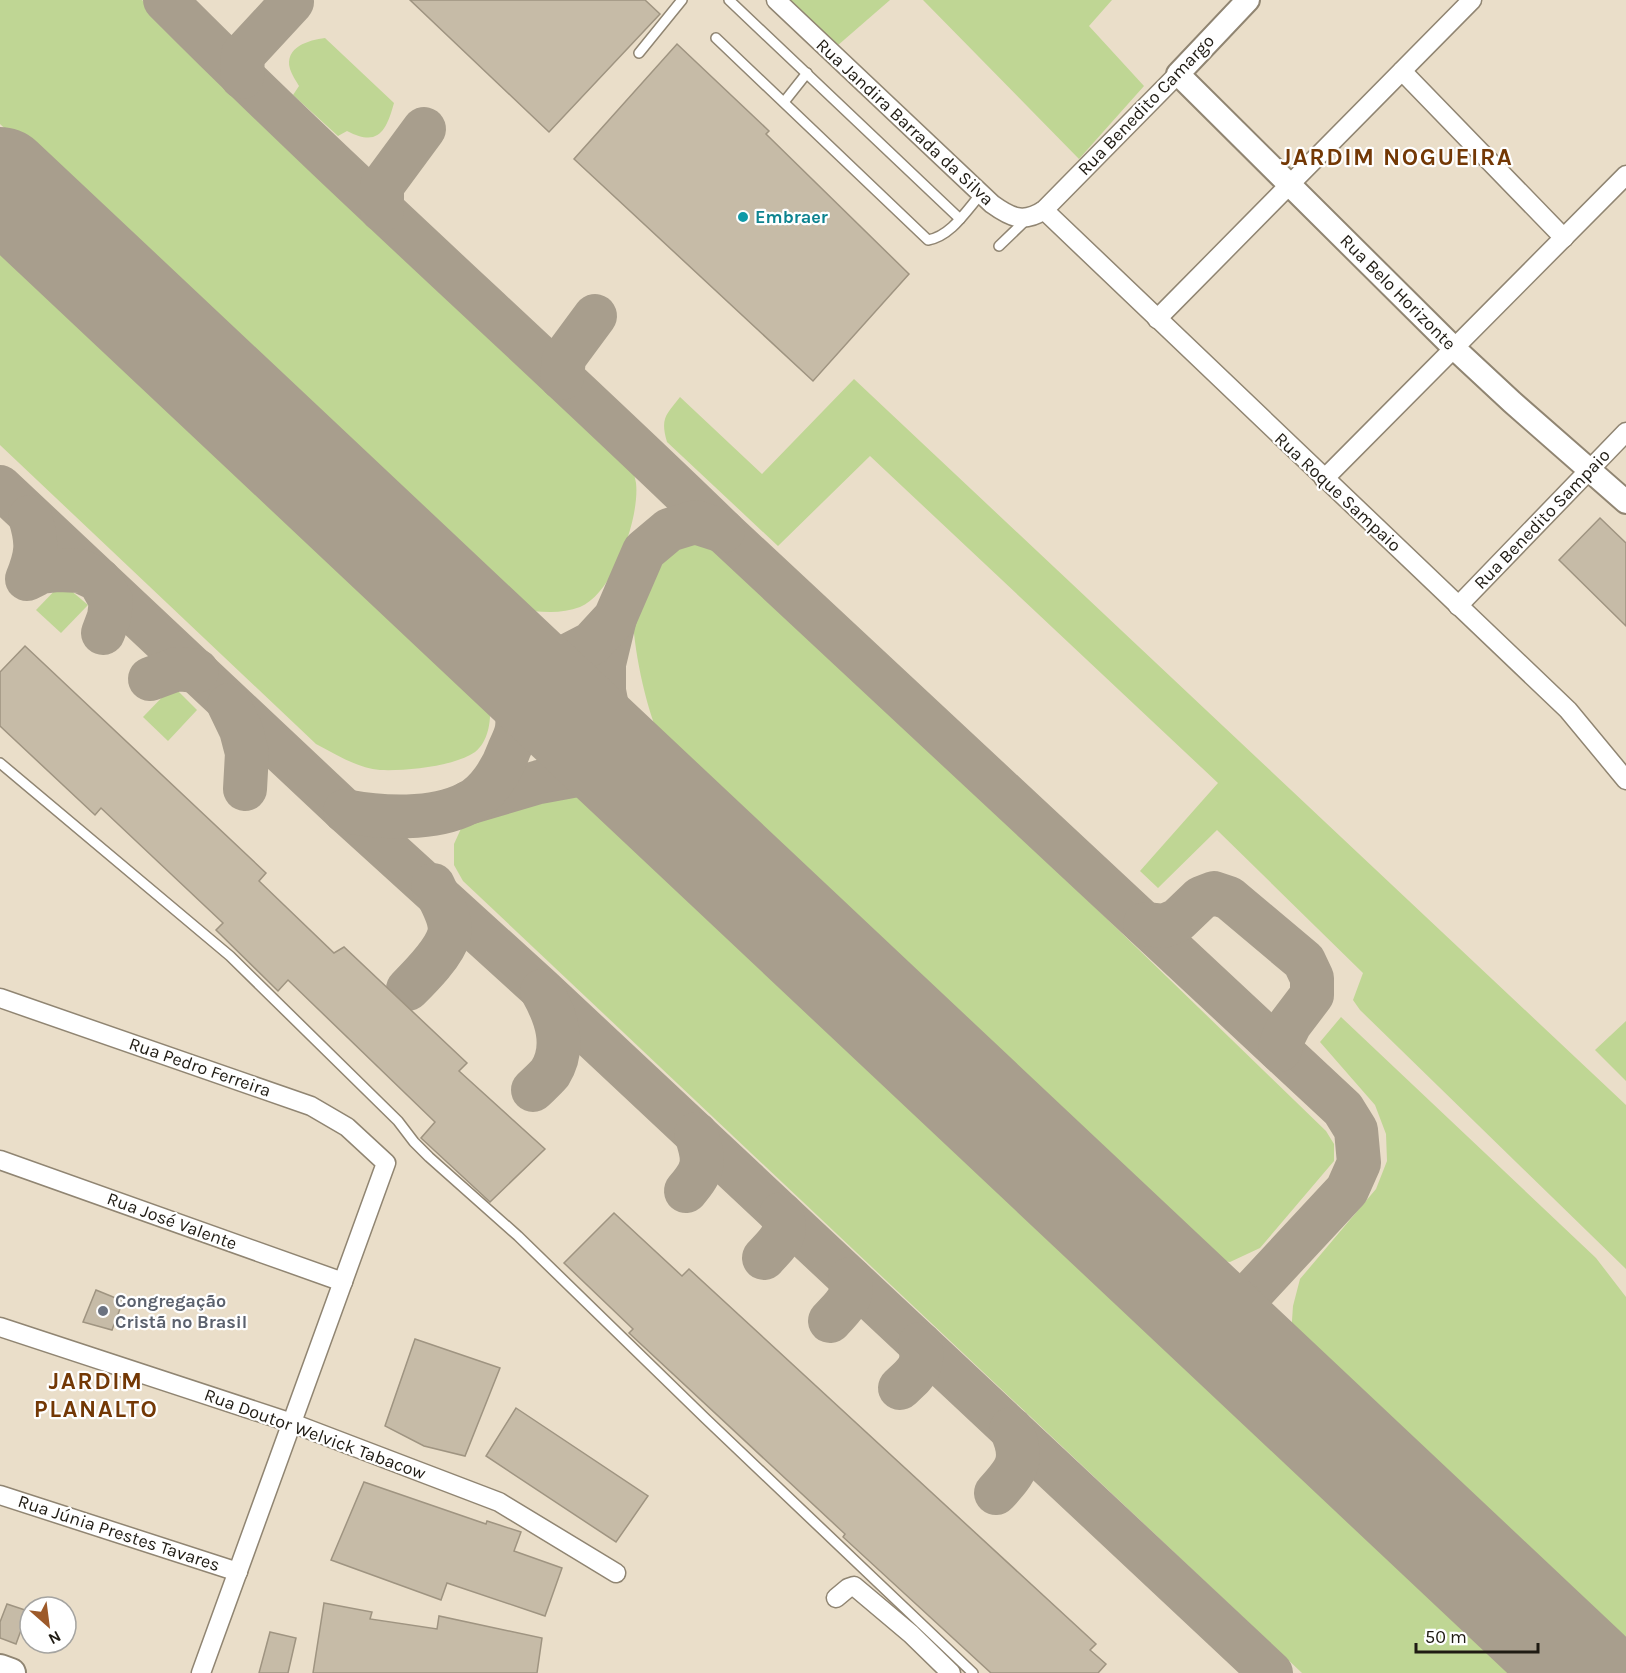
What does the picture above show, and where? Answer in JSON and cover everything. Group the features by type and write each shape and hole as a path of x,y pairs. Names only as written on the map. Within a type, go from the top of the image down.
{"main road":[{"path":"0,1669 11,1673"}],"street":[{"name":"Rua Jandira Barrada da Silva","path":"776,0 981,194 1008,216 1027,219"},
{"name":"Rua Benedito Camargo","path":"1044,210 1248,0"},
{"path":"1157,320 1472,0"},
{"path":"1402,71 1564,238"},
{"name":"Rua Belo Horizonte","path":"1178,74 1455,349 1626,502"},
{"path":"1323,479 1626,175"},
{"path":"1027,219 1044,210"},
{"name":"Rua Roque Sampaio","path":"1044,210 1323,479 1568,710 1626,780"},
{"name":"Rua Benedito Sampaio","path":"1458,606 1626,432"},
{"name":"Rua Pedro Ferreira","path":"0,998 311,1106 347,1127 386,1163 343,1282"},
{"name":"Rua José Valente","path":"0,1160 343,1282"},
{"path":"201,1673 343,1282"},
{"name":"Rua Doutor Welvick Tabacow","path":"0,1327 292,1423 499,1502 616,1573"},
{"name":"Rua Júnia Prestes Tavares","path":"0,1495 238,1572"},
{"path":"836,1598 854,1586 911,1634 951,1673"}],"lane":[{"path":"639,53 682,0"},
{"path":"729,0 960,219"},
{"path":"716,38 928,240 939,238 960,219 981,194"},
{"path":"784,102 807,74"},
{"path":"999,246 1027,219"},
{"path":"0,763 230,956 398,1121 421,1150 518,1236 714,1427 973,1673"}],"green space":[{"path":"0,0 142,0 613,444 633,472 636,483 634,515 614,571 592,599 580,607 565,611 517,610 0,124"},
{"path":"789,0 890,0 837,46"},
{"path":"923,0 1112,0 1089,26 1144,86 1079,159"},
{"path":"325,38 394,103 388,122 379,134 366,137 347,131 338,136 293,95 299,86 290,69 291,55 294,50 305,43"},
{"path":"0,220 473,665 486,686 490,706 487,735 477,750 461,759 438,765 414,769 380,770 355,764 316,744 0,445"},
{"path":"854,379 1626,1105 1626,1269 1360,1010 1353,1000 1363,973 1217,830 1158,888 1140,871 1218,783 870,456 778,546 667,442 664,422 680,397 762,474"},
{"path":"698,534 717,541 1326,1131 1334,1144 1334,1161 1260,1248 1230,1262 1211,1259 679,765 668,752 651,716 643,684 634,635 633,610 644,574 658,552 676,538"},
{"path":"62,583 88,605 61,633 36,610"},
{"path":"173,686 197,710 168,741 143,717"},
{"path":"581,785 605,795 626,811 1544,1673 1302,1673 463,881 454,865 454,844 464,822 484,808 561,786"},
{"path":"1341,1017 1596,1258 1626,1297 1626,1652 1291,1335 1293,1306 1300,1279 1376,1189 1387,1161 1386,1134 1375,1105 1320,1042"},
{"path":"1626,1021 1626,1081 1595,1050"}],"building":[{"path":"410,0 645,0 660,14 549,132"},
{"name":"Embraer","path":"677,44 769,131 766,134 909,274 813,381 574,159"},
{"path":"1600,518 1626,543 1626,626 1559,560"},
{"path":"25,646 266,873 259,881 334,953 344,947 467,1063 459,1071 545,1149 490,1202 421,1138 435,1122 288,980 278,991 216,930 223,923 101,808 95,815 0,726 0,672"},
{"path":"614,1213 682,1276 689,1269 1096,1644 1090,1650 1106,1664 1098,1673 991,1673 843,1537 845,1534 629,1333 633,1329 564,1263"},
{"name":"Congregação Cristã no Brasil","path":"96,1290 123,1301 112,1330 83,1322"},
{"path":"415,1339 500,1368 465,1456 424,1446 385,1426"},
{"path":"516,1408 648,1496 616,1542 486,1456"},
{"path":"364,1482 486,1524 487,1521 521,1532 514,1551 562,1568 545,1616 447,1583 441,1600 331,1560"},
{"path":"324,1603 372,1612 370,1619 437,1629 439,1616 542,1638 537,1673 313,1673"},
{"path":"7,1604 18,1608 16,1644 0,1638 0,1622"},
{"path":"270,1632 296,1638 288,1673 259,1673"}],"taxiway":[{"path":"165,0 303,135 723,531 1343,1109 1356,1130 1359,1163 1347,1190 1242,1303 1237,1327 1243,1350"},
{"path":"242,77 243,55 292,2"},
{"path":"382,210 382,186 424,129"},
{"path":"562,378 564,358 595,316"},
{"path":"0,487 345,811 541,989 1271,1673"},
{"path":"30,517 35,548 27,579 41,572 59,570 80,571 99,580 111,601 109,617 103,633"},
{"path":"345,811 391,816 439,813 475,799 498,773 516,731 515,691 498,657 460,614 510,655 536,660 563,658 592,643 615,618 644,551 669,530 695,522 723,531"},
{"path":"468,803 539,782 588,773 621,780 648,791 625,761 611,727 604,691 604,664 615,618"},
{"path":"150,679 177,669 197,671"},
{"path":"229,705 241,730 247,753 245,789"},
{"path":"408,989 437,957 449,935 449,922 433,885"},
{"path":"1145,924 1164,926 1178,920 1201,898 1214,893 1229,898 1304,961 1312,978 1312,995 1290,1024 1280,1050"},
{"path":"533,1090 550,1073 555,1063 559,1042 552,1011 542,991"},
{"path":"686,1191 697,1177 702,1164 696,1134"},
{"path":"764,1258 783,1233 781,1214"},
{"path":"830,1321 849,1298 850,1279"},
{"path":"1195,1306 1223,1310 1242,1303"},
{"path":"900,1388 918,1369 921,1358 920,1344"},
{"path":"996,1493 1017,1464 1018,1449 1011,1429"}],"runway":[{"path":"0,181 1586,1673"}],"place":[{"name":"Embraer","path":"743,217"},
{"name":"Congregação Cristã no Brasil","path":"103,1311"}],"district":[{"name":"JARDIM NOGUEIRA","path":"1397,157"},
{"name":"JARDIM PLANALTO","path":"96,1395"}]}
